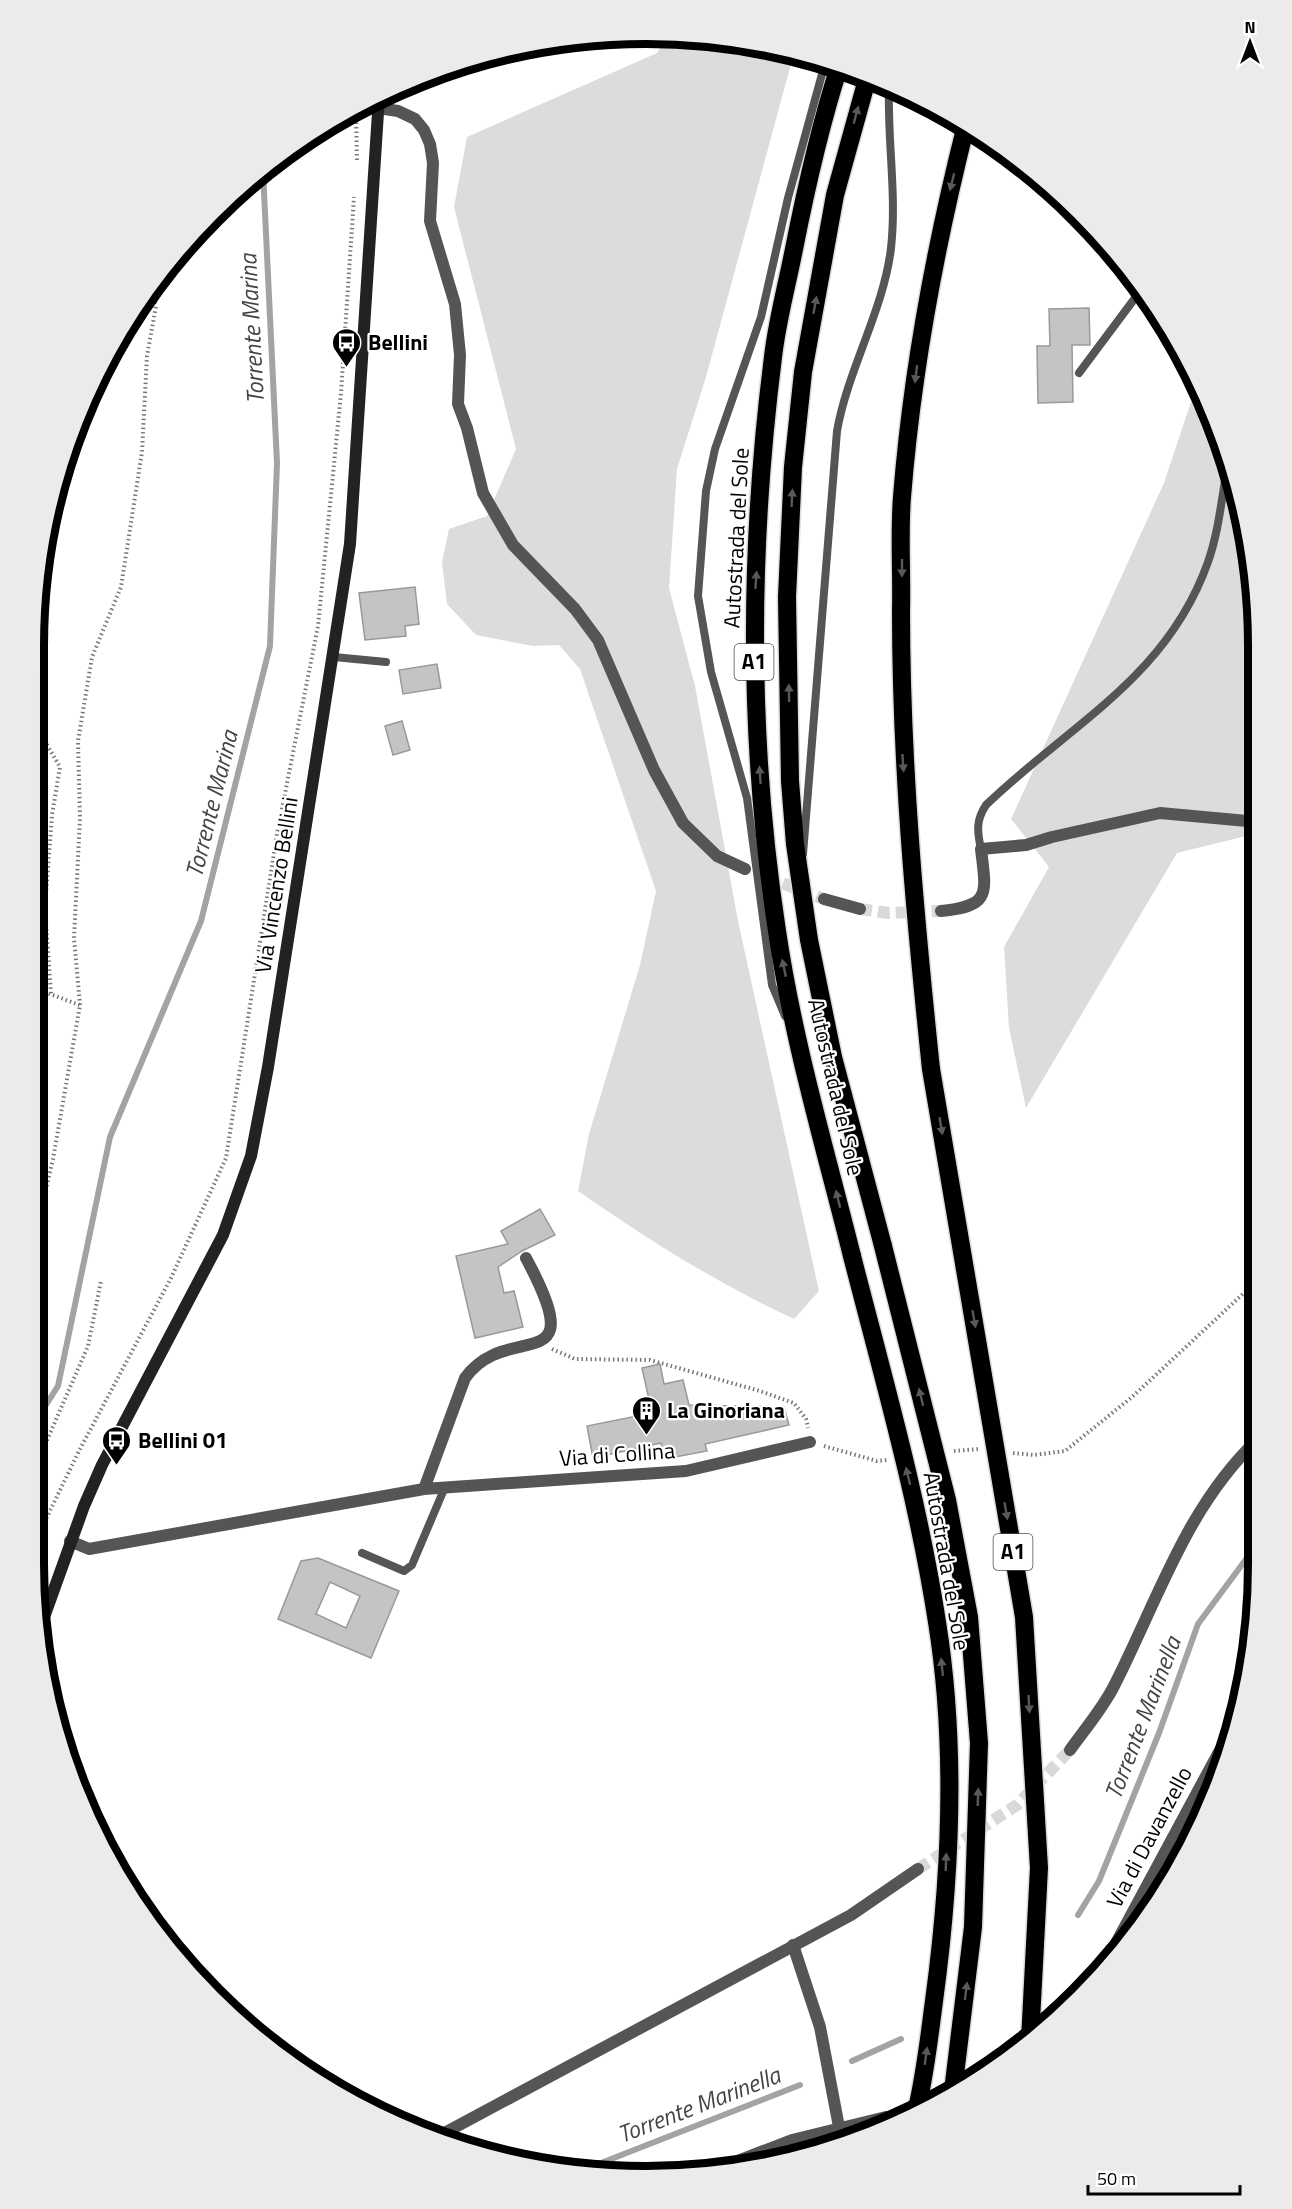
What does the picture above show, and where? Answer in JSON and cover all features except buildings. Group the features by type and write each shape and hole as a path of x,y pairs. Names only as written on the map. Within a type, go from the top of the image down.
{"highway":[{"name":"Autostrada del Sole","path":"837,74 805,194 773,354 754,599 754,665 766,846 777,933 803,1058 915,1504 938,1623 950,1746 944,1926 919,2099"},
{"name":"Autostrada del Sole","path":"866,85 835,195 803,372 793,467 787,597 790,781 809,940 833,1057 947,1500 969,1617 980,1743 973,1927 954,2081"},
{"name":"A1","path":"964,134 941,224 919,353 902,499 902,747 917,935 931,1069 1024,1617 1039,1868 1031,2026"}],"main road":[{"name":"Via Vincenzo Bellini","path":"46,1611 70,1541 102,1465 223,1235 251,1156 268,1067 350,544 378,107"}],"street":[{"path":"382,105 415,118 430,144 433,163 430,221 455,304 460,355 458,404 467,428 483,493 513,545 575,609 598,640 654,770 683,823 717,856 745,869"},
{"path":"941,911 970,907 981,898 985,888 981,849 1026,845 1160,813 1248,821"},
{"path":"824,899 860,909"},
{"path":"424,1489 465,1378 476,1363 493,1354 541,1342 550,1333 552,1318 545,1293 526,1258"},
{"name":"Via di Collina","path":"70,1541 89,1549 424,1489 686,1471 810,1442"},
{"path":"1071,1750 1113,1688 1166,1573 1202,1506 1238,1458 1248,1448"},
{"name":"Via di Davanzello","path":"1121,1933 1218,1754"},
{"path":"446,2132 851,1915 918,1869"},
{"path":"793,1946 820,2027 839,2127"},
{"path":"751,2156 792,2140 881,2118"}],"lane":[{"path":"803,1058 772,985 747,798 711,672 698,596 706,491 715,449 761,317 788,198 823,70"},
{"path":"801,882 837,432 842,405 877,302 891,249 889,95"},
{"path":"1079,373 1136,296"},
{"path":"981,849 977,830 979,816 986,804 1073,729 1117,696 1148,665 1173,633 1190,604 1209,561 1225,479"},
{"path":"334,657 386,662"},
{"path":"362,1553 404,1571 412,1565 445,1487"}],"path":[{"path":"356,118 356,173"},
{"path":"44,1530 60,1491 171,1278 226,1158 277,834 318,626 341,393 355,185"},
{"path":"44,1198 80,1005 74,939 80,818 78,741 92,657 121,587 123,576 142,452 147,356 156,306 153,300"},
{"path":"44,742 60,767 52,815 45,908 51,994"},
{"path":"44,992 80,1005"},
{"path":"44,1447 88,1346 101,1281"}],"shaded area":[{"path":"663,44 685,45 764,55 792,62 706,377 677,469 669,588 695,686 738,921 819,1291 794,1319 683,1260 578,1191 589,1134 640,965 656,891 580,669 559,645 533,646 476,635 447,604 442,562 449,529 487,516 516,449 454,207 467,137 657,53"},
{"path":"1193,395 1217,452 1228,490 1243,567 1248,646 1248,835 1177,853 1026,1108 1009,1028 1004,947 1049,867 1011,819 1164,483"}],"waterway":[{"name":"Torrente Marina","path":"44,1408 58,1386 110,1137 201,921 270,646 277,463 263,181"},
{"name":"Torrente Marinella","path":"1078,1915 1099,1881 1159,1733 1198,1624 1248,1556"},
{"name":"Torrente Marinella","path":"852,2061 901,2039"},
{"name":"Torrente Marinella","path":"600,2163 800,2085"}],"tunnel":[{"path":"766,877 824,899"},
{"path":"860,909 889,913 941,911"},
{"path":"918,1869 1017,1805 1070,1750"}],"place":[{"name":"Bellini","path":"347,368"},
{"name":"La Ginoriana","path":"646,1436"},
{"name":"Bellini 01","path":"117,1466"}]}
